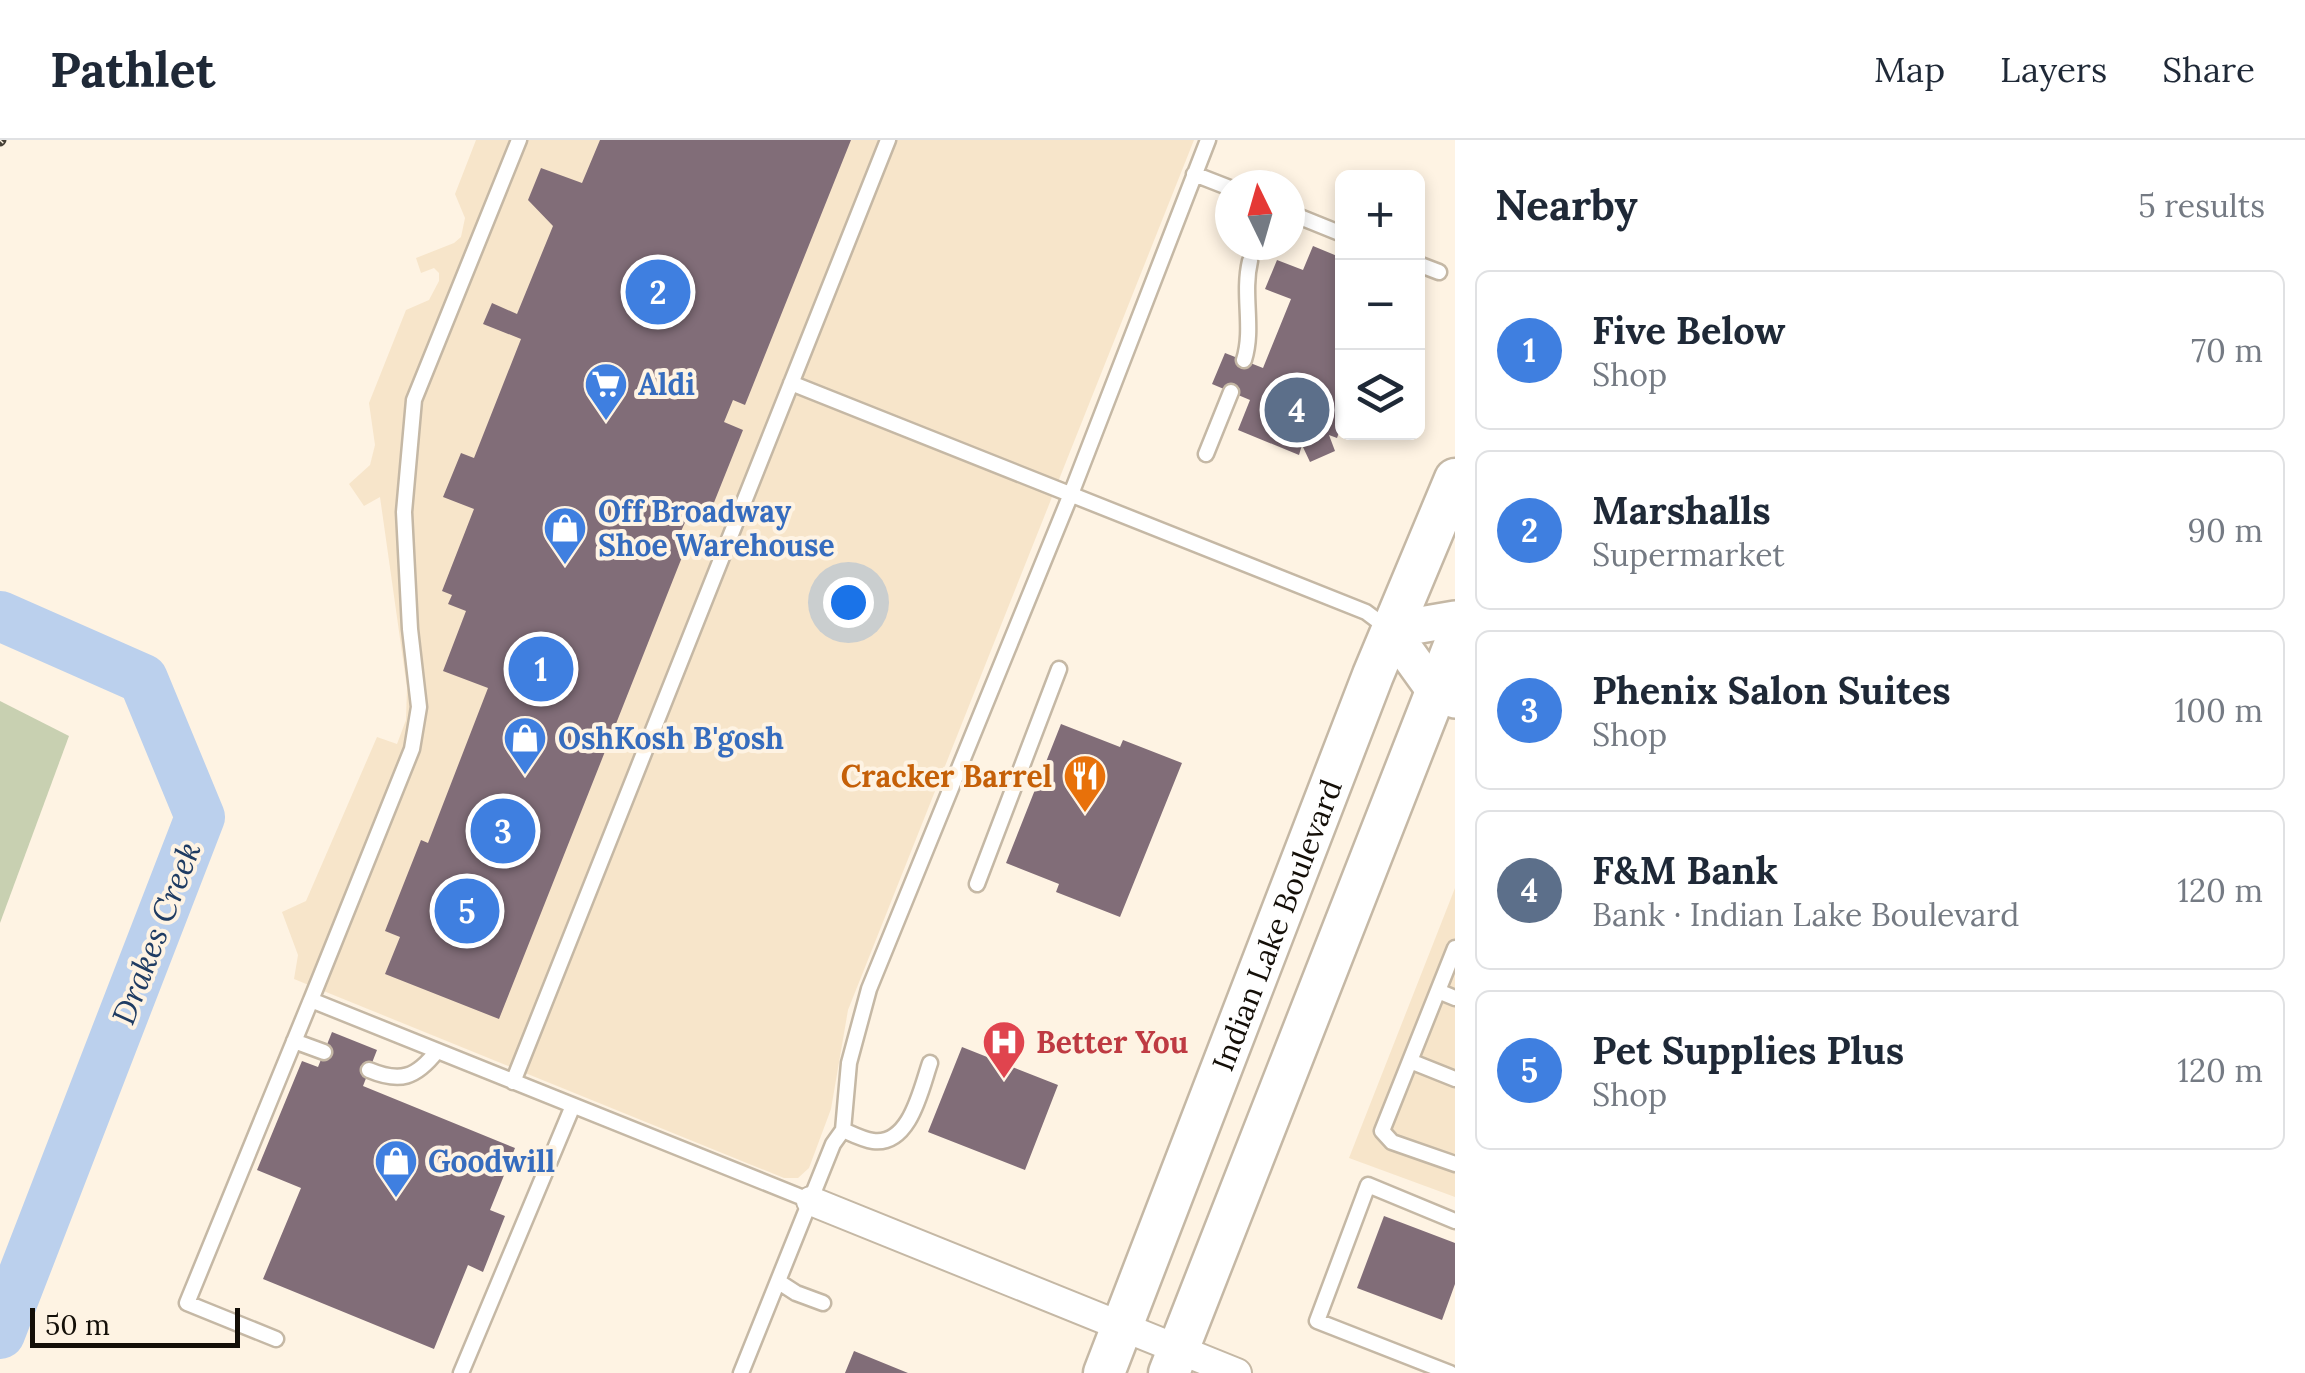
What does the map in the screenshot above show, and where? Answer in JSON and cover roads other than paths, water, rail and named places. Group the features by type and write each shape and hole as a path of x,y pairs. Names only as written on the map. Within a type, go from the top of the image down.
{"main road":[{"name":"Indian Lake Boulevard","path":"1104,1373 1391,630 1455,480"},
{"name":"Indian Lake Boulevard","path":"1174,1361 1446,697 1455,643"}],"street":[{"path":"1391,630 1455,620"},
{"path":"1391,630 1446,697"},
{"path":"810,1201 1123,1327 1174,1361 1237,1373"}],"lane":[{"path":"276,1339 188,1303 412,749 419,707 404,512 414,400 519,140"},
{"path":"513,1082 888,140"},
{"path":"741,1373 843,1130 850,1063 869,989 1071,494 1208,140"},
{"path":"1194,174 1215,182"},
{"path":"1305,218 1335,231"},
{"path":"1244,360 1249,344 1246,287 1250,262"},
{"path":"1425,267 1440,272"},
{"path":"791,383 1366,612 1391,630"},
{"path":"1206,454 1231,392"},
{"path":"977,884 1059,669"},
{"path":"1455,948 1382,1131 1392,1142 1455,1164"},
{"path":"1438,992 1455,998"},
{"path":"311,1000 810,1201"},
{"path":"294,1041 324,1052"},
{"path":"369,1070 399,1079 412,1076 437,1052"},
{"path":"1410,1061 1455,1079"},
{"path":"843,1130 876,1142 896,1137 904,1128 930,1063"},
{"path":"461,1373 572,1108"},
{"path":"1450,1373 1317,1321 1368,1185 1455,1221"},
{"path":"779,1282 823,1303"}],"waterway":[{"name":"Drakes Creek","path":"0,616 143,679 200,817 0,1334"}],"place":[{"name":"Marshalls","path":"658,292"},
{"name":"F&M Bank","path":"1297,410"},
{"name":"Aldi","path":"606,422"},
{"name":"Off Broadway Shoe Warehouse","path":"565,566"},
{"name":"Five Below","path":"541,669"},
{"name":"OshKosh B'gosh","path":"525,776"},
{"name":"Cracker Barrel","path":"1085,814"},
{"name":"Phenix Salon Suites","path":"503,831"},
{"name":"Pet Supplies Plus","path":"467,911"},
{"name":"Better You","path":"1004,1080"},
{"name":"Goodwill","path":"396,1199"}]}
